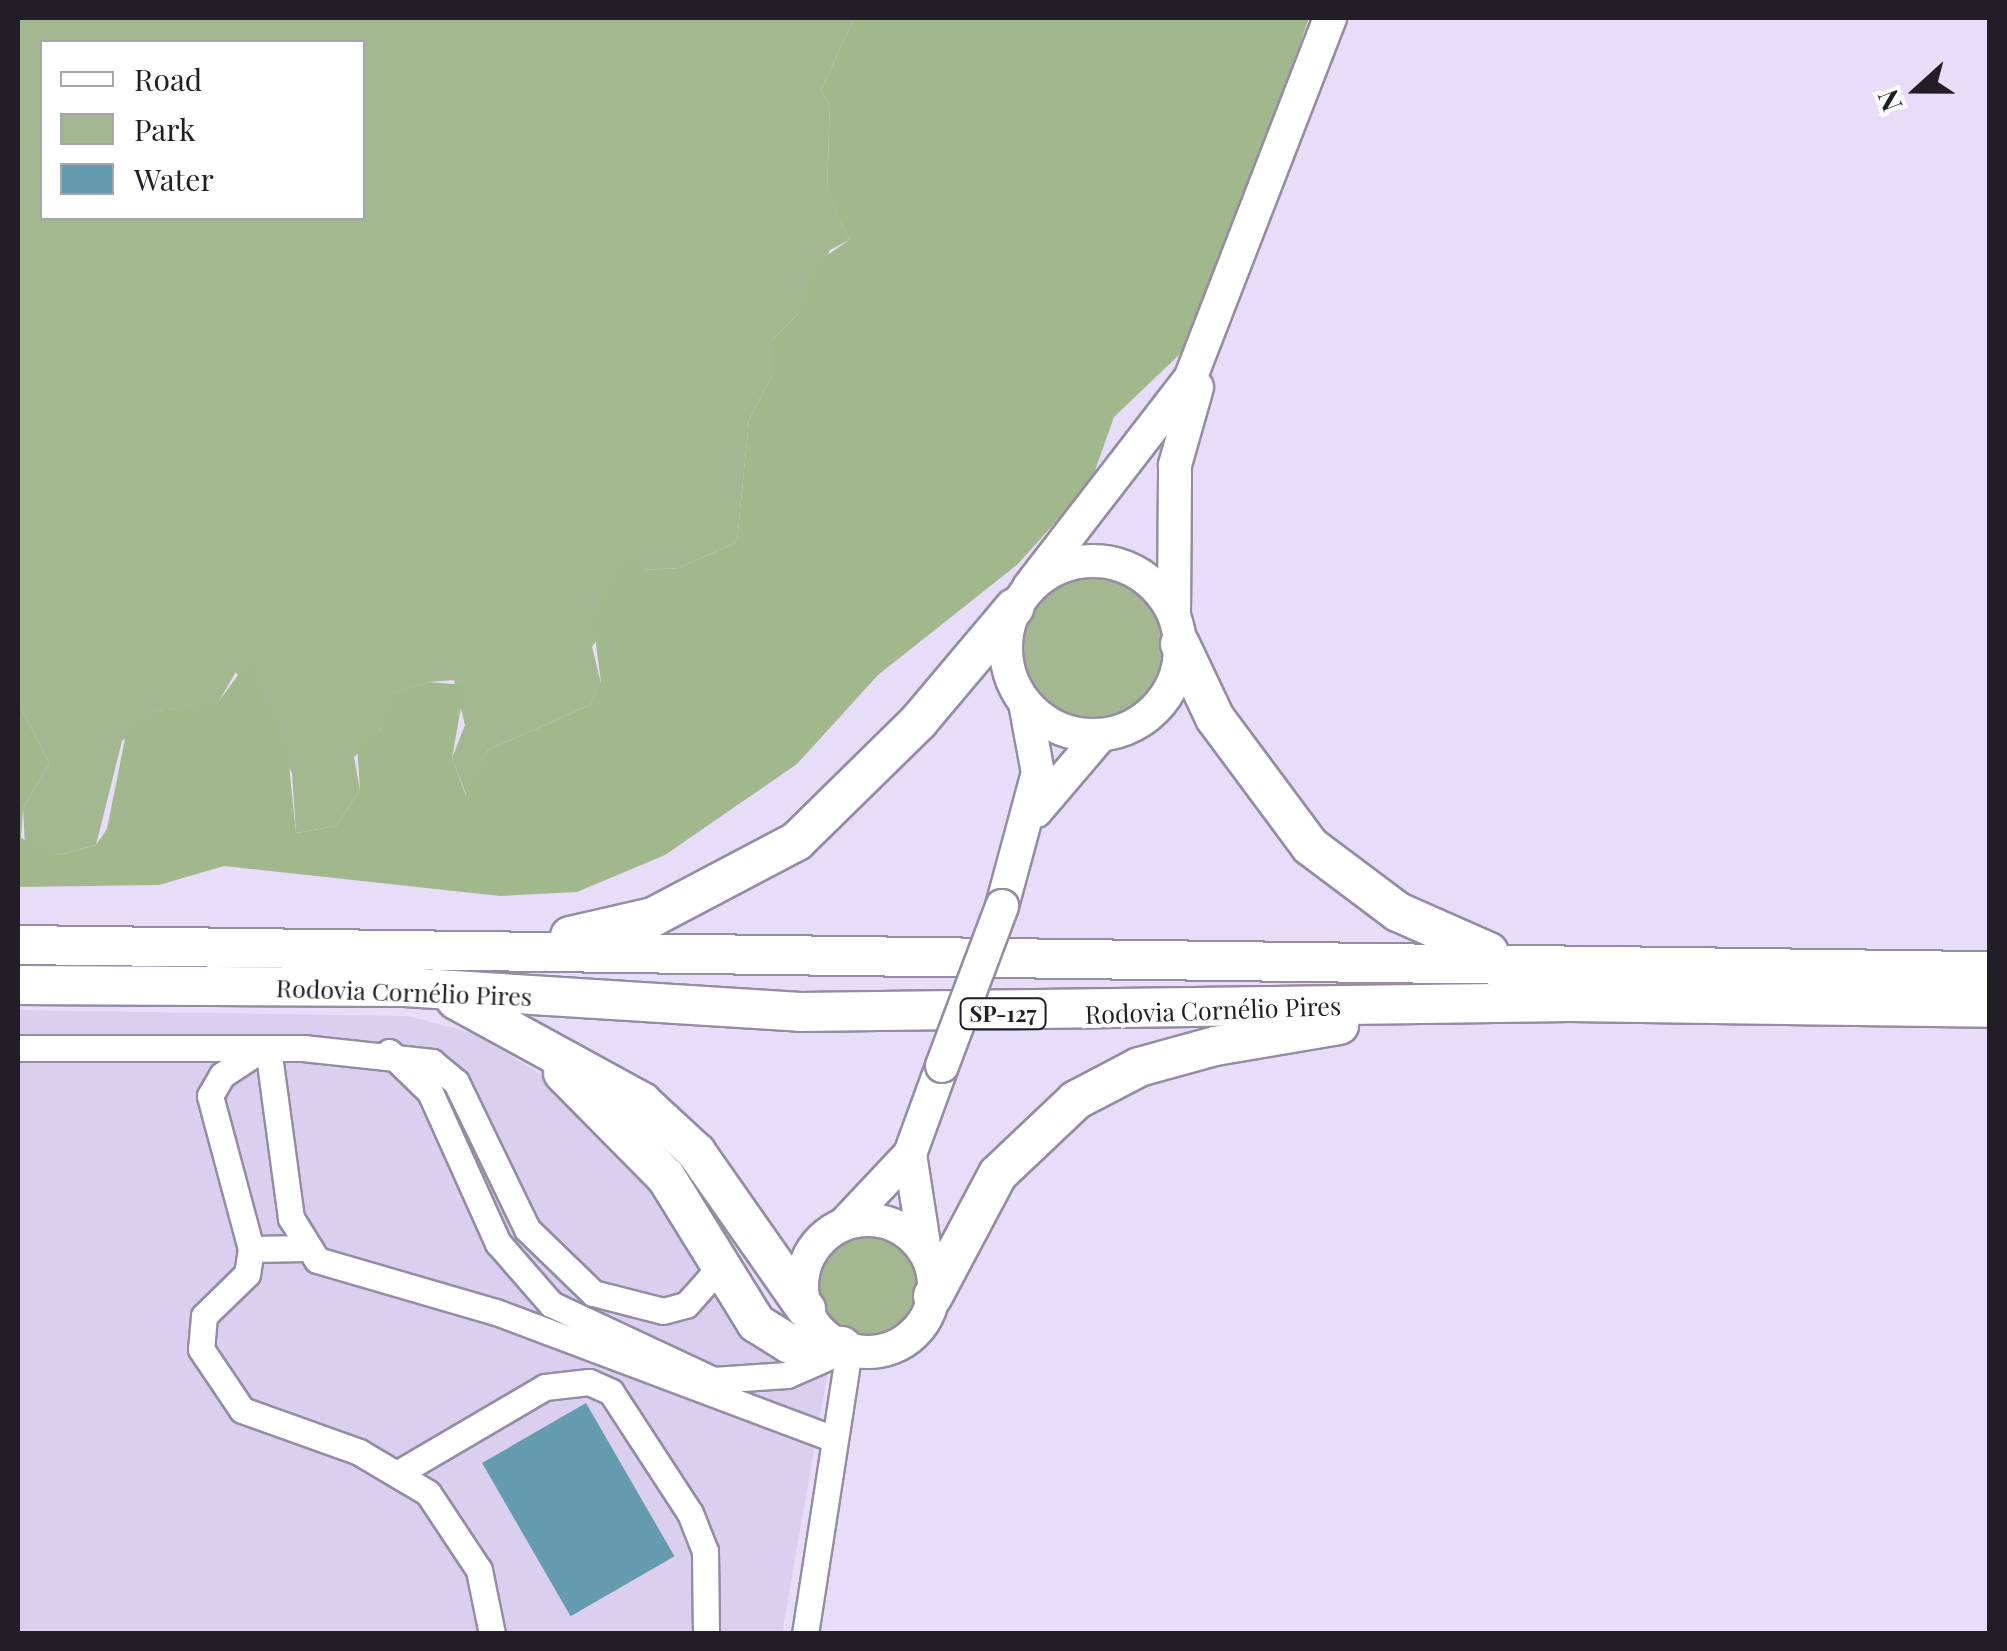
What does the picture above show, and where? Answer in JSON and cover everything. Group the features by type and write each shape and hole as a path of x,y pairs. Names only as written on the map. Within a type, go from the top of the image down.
{"highway":[{"path":"410,970 594,933 753,870 819,822 1022,598"},
{"path":"1177,631 1216,718 1274,801 1348,879 1479,951 1590,966"},
{"name":"Rodovia Cornélio Pires","path":"18,946 410,970 800,1012 1476,1004 1990,1008"},
{"name":"Rodovia Cornélio Pires","path":"18,985 410,970 1590,966 1990,971"},
{"path":"410,970 642,1102 696,1152 806,1309"},
{"path":"934,1296 998,1174 1076,1100 1140,1068 1214,1046 1476,1004"},
{"path":"491,1014 639,1144 768,1332 790,1344 845,1348"}],"main road":[{"path":"1025,703 1072,733 1101,735 1138,722 1166,695 1177,631 1176,465 1215,326 1330,18"},
{"path":"910,1154 934,1296 918,1327 892,1348 845,1348 806,1309 812,1248 846,1222 910,1154 1030,819 1036,748 1025,703 1006,657 1022,598 1152,438 1215,326"},
{"path":"1022,598 1052,569 1110,561 1138,572 1177,631"},
{"path":"1030,819 1101,735"},
{"path":"846,1222 890,1223 924,1251"}],"street":[{"path":"18,1048 389,1052 432,1062 456,1082 538,1242 593,1293 642,1310 686,1305 720,1267"},
{"path":"266,1048 286,1194 305,1248 335,1271 711,1386 787,1374 845,1348"},
{"path":"266,1048 222,1075 209,1104 251,1249 247,1274 204,1316 201,1349 214,1379 259,1419 400,1472 452,1518 479,1570 492,1634"},
{"path":"389,1052 430,1092 511,1260 551,1304 711,1386 834,1438"},
{"path":"511,1260 538,1242"},
{"path":"251,1249 305,1248"},
{"path":"805,1634 845,1348"},
{"path":"589,1382 598,1349"},
{"path":"400,1472 498,1407 589,1382"},
{"path":"589,1382 630,1411 690,1512 705,1551 706,1634"}],"shaded area":[{"path":"18,1010 408,1016 475,1034 582,1100 707,1269 829,1365 782,1633 18,1634"}],"green space":[{"path":"18,18 854,18 821,91 830,104 827,189 849,240 830,250 798,314 772,340 772,375 749,420 737,542 679,568 643,570 592,647 601,683 590,705 488,750 467,797 452,758 465,725 454,680 429,682 391,694 380,731 354,757 360,790 336,826 296,833 292,773 236,672 216,706 155,711 122,741 96,845 59,855 25,846 23,808 49,763 18,702"},
{"path":"854,18 1309,18 1205,316 1179,355 1114,417 1091,482 1018,564 878,675 797,764 665,855 577,892 500,896 224,866 159,885 18,887 18,702 49,763 23,808 21,838 59,855 96,845 107,829 127,729 155,711 216,705 250,659 287,746 296,833 336,826 360,790 357,743 380,731 390,694 429,682 465,685 452,758 466,796 488,750 590,705 601,682 593,621 617,568 636,557 643,570 679,568 737,542 749,420 772,375 772,340 798,314 816,263 849,240 827,190 830,104 821,91"},
{"path":"1092,573 1120,578 1145,594 1161,619 1166,647 1161,675 1145,700 1120,716 1092,721 1064,716 1039,700 1023,675 1018,647 1023,619 1039,594 1064,578"},
{"path":"870,1233 890,1237 907,1248 918,1265 922,1285 918,1305 907,1322 890,1333 870,1337 850,1333 833,1322 822,1305 818,1285 822,1265 833,1248 850,1237"}],"water":[{"path":"586,1403 674,1556 571,1616 482,1463"}]}
